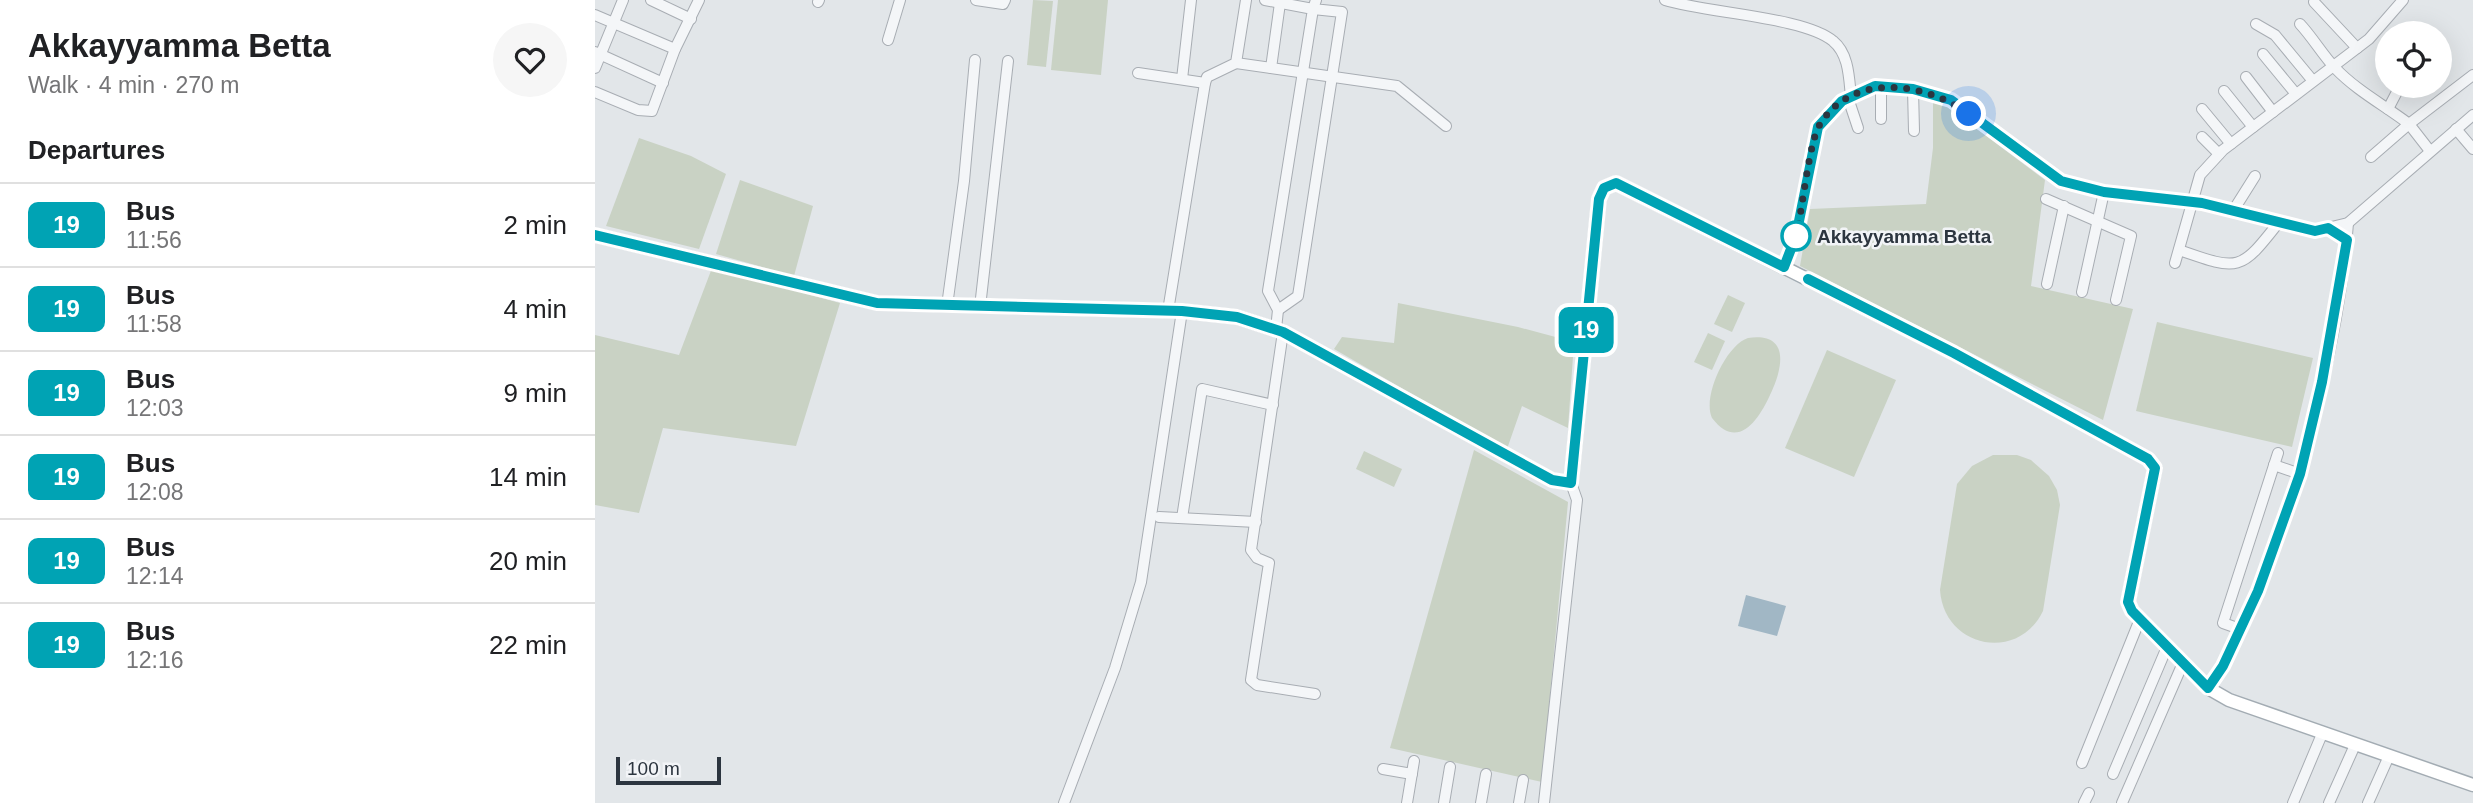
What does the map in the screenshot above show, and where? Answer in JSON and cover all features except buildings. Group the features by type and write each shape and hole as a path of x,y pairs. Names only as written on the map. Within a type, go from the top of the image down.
{"main road":[{"path":"595,235 867,301 947,306 1175,311 1237,317 1279,331 1552,480 1571,483 1599,199 1604,188 1616,183 1954,353 2148,459 2155,468 2128,602 2167,647 2208,688 2255,712 2473,785"}],"street":[{"path":"595,68 598,53 623,0"},
{"path":"651,0 691,19"},
{"path":"595,92 638,110 652,111 675,49 699,0"},
{"path":"888,40 899,0"},
{"path":"976,0 1003,4 1005,0"},
{"path":"1182,79 1191,0"},
{"path":"1236,64 1246,0"},
{"path":"1665,0 1789,23 1834,41 1848,68 1849,97 1858,128"},
{"path":"2175,263 2200,175 2231,144 2357,48 2403,0"},
{"path":"1272,68 1274,1 1315,4 1342,12 1297,296 1278,310"},
{"path":"2314,2 2357,48"},
{"path":"1315,4 1268,292 1278,310 1279,331 1273,405 1251,550 1257,558 1269,563 1252,682 1315,694"},
{"path":"595,15 675,49"},
{"path":"2256,24 2275,35 2313,81"},
{"path":"2300,24 2333,66 2373,102 2388,108 2409,124 2430,151"},
{"path":"598,53 663,83"},
{"path":"2263,54 2296,94"},
{"path":"947,306 964,181 975,60"},
{"path":"980,307 1008,61"},
{"path":"1064,803 1115,668 1141,582 1206,77 1236,64 1397,86 1446,126"},
{"path":"1138,73 1205,83"},
{"path":"2371,157 2473,75"},
{"path":"2246,77 2273,111"},
{"path":"1881,86 1881,120"},
{"path":"1784,267 1796,236 1818,127 1849,97 1881,86 1913,89 1951,100 2061,181 2104,192 2191,202 2315,231 2348,223 2473,115"},
{"path":"1913,89 1914,131"},
{"path":"2224,91 2253,127"},
{"path":"2388,108 2393,98"},
{"path":"2202,109 2231,144"},
{"path":"2456,129 2473,149"},
{"path":"2202,137 2219,154"},
{"path":"2233,211 2255,176"},
{"path":"2082,292 2104,192"},
{"path":"2046,199 2131,236 2116,300"},
{"path":"2047,285 2064,206"},
{"path":"2179,250 2232,266 2250,259 2279,222"},
{"path":"2208,688 2223,666 2258,591 2300,474 2322,382 2348,223"},
{"path":"2328,228 2347,240"},
{"path":"1182,518 1202,389 1273,405"},
{"path":"2240,629 2223,623 2278,453"},
{"path":"2274,465 2300,474"},
{"path":"1544,803 1577,500 1571,483"},
{"path":"1159,517 1256,522"},
{"path":"2082,763 2140,619"},
{"path":"2113,774 2167,647"},
{"path":"2122,803 2183,663"},
{"path":"2293,803 2322,734"},
{"path":"2329,803 2355,745"},
{"path":"2368,803 2389,757"},
{"path":"1407,803 1414,761"},
{"path":"1444,803 1450,767"},
{"path":"1383,769 1412,774"},
{"path":"1481,803 1486,774"},
{"path":"1519,803 1523,780"}],"green space":[{"path":"1033,0 1053,1 1046,67 1027,65"},
{"path":"1058,0 1108,0 1101,75 1051,70"},
{"path":"1933,99 2045,180 2031,286 2133,309 2103,420 1800,266 1810,209 1926,204 1933,148"},
{"path":"639,138 691,156 726,174 699,249 606,226"},
{"path":"740,180 813,206 794,276 716,254"},
{"path":"712,268 840,303 796,446 663,428 639,513 595,505 595,335 679,355"},
{"path":"1728,295 1745,303 1732,332 1714,324"},
{"path":"1398,303 1518,327 1574,342 1568,428 1522,406 1507,449 1334,349 1342,337 1394,343"},
{"path":"2157,322 2313,358 2292,447 2136,411"},
{"path":"1708,333 1725,341 1712,370 1694,362"},
{"path":"1748,338 1772,341 1777,347 1780,355 1778,375 1754,422 1739,432 1730,432 1712,418 1710,398 1724,361 1732,350"},
{"path":"1827,350 1896,380 1854,477 1785,448"},
{"path":"1474,450 1568,502 1542,782 1390,748"},
{"path":"1364,451 1402,469 1394,487 1356,469"},
{"path":"1993,455 2017,455 2031,460 2049,476 2057,490 2060,505 2043,611 2032,627 2017,638 1984,642 1968,636 1954,625 1945,610 1940,590 1957,484 1972,466"}],"water":[{"path":"1746,595 1786,606 1777,636 1738,626"}],"bus line":[{"name":"19","path":"595,235 614,237 877,303 1182,311 1237,317 1283,332 1552,480 1571,483 1599,199 1604,188 1616,183 1784,267 1796,236 1818,127 1842,101 1875,86 1913,89 1951,100 2061,181 2104,192 2202,203 2315,231 2328,228 2347,240 2322,382 2300,474 2258,591 2223,666 2208,688 2132,611 2128,602 2155,468 2148,459 1954,353 1808,279"}],"place":[{"name":"Akkayyamma Betta","path":"1796,236"}],"route":[{"path":"1796,236 1818,127 1842,101 1875,86 1913,89 1951,100 1969,114"}]}
